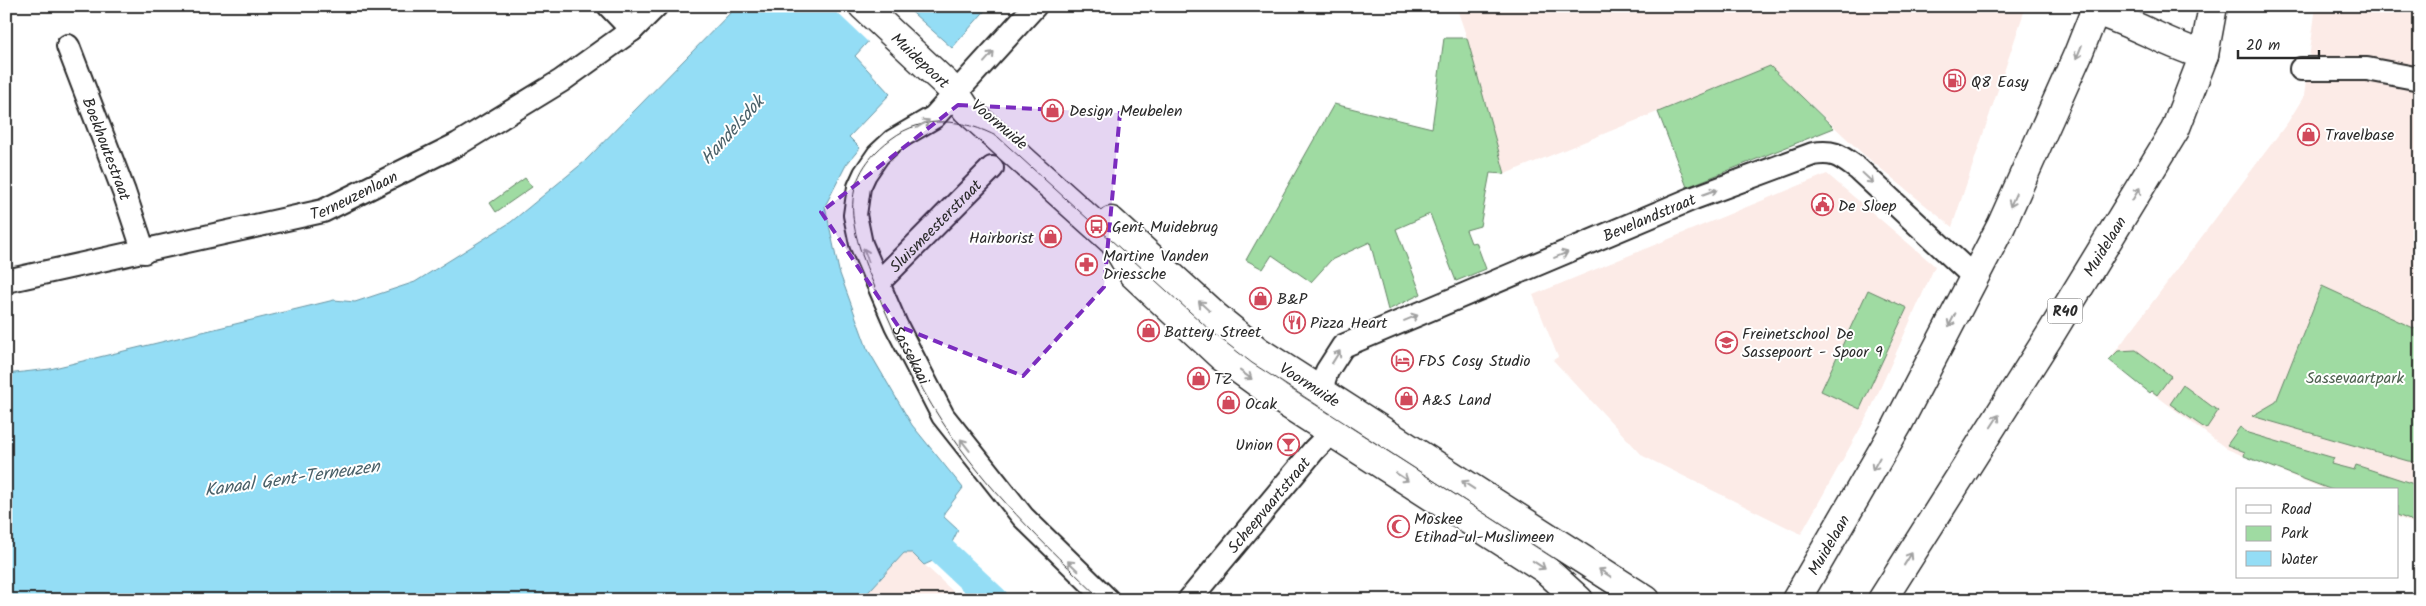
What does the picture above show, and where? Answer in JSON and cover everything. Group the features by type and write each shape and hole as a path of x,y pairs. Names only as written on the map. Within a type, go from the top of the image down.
{"street":[{"path":"609,6 632,30"},
{"name":"Terneuzenlaan","path":"6,281 323,211 458,144 561,81 632,30 656,6"},
{"name":"Muidepoort","path":"863,6 950,88"},
{"name":"Sassekaai","path":"1035,6 950,88 934,117 893,141 878,155 859,187 855,215 857,231 909,355 943,416 1023,517 1108,600"},
{"name":"Muidelaan","path":"1882,600 2058,322 2175,130 2204,55 2214,6"},
{"path":"2096,9 2177,47 2204,55"},
{"name":"Muidelaan","path":"1796,600 1897,426 2001,226 2078,54 2096,9"},
{"name":"Boekhoutestraat","path":"68,46 124,192 144,252"},
{"path":"2301,69 2367,69 2420,79"},
{"name":"Voormuide","path":"950,88 976,100 1238,335 1320,392 1646,600"},
{"name":"Voormuide","path":"950,88 966,109 1114,242 1133,274 1222,357 1280,399 1545,569 1579,600"},
{"name":"Bevelandstraat","path":"1320,392 1327,371 1343,346 1694,198 1813,154 1828,152 1841,156 1858,169 1974,277"},
{"name":"Sluismeesterstraat","path":"878,282 992,168"},
{"name":"Scheepvaartstraat","path":"1188,600 1314,450 1332,432 1346,408"}],"highlighted area":[{"path":"958,105 1120,113 1104,287 1023,376 898,326 821,212"}],"shaded area":[{"path":"1456,6 2026,6 1952,227 1863,154 1770,66 1505,174 1467,38"},
{"path":"2316,6 2420,6 2420,526 2398,517 2398,488 2322,488 2227,449 2109,360 2288,122 2304,96"},
{"name":"Freinetschool De Sassepoort - Spoor 9","path":"1827,174 1935,266 1870,411 1801,534 1643,456 1553,360 1558,357 1533,295"},
{"path":"904,553 912,553 962,600 861,600"}],"green space":[{"path":"1444,38 1467,38 1505,174 1490,173 1480,226 1466,230 1471,243 1476,242 1486,269 1456,281 1430,214 1396,229 1421,294 1388,310 1370,242 1331,260 1311,282 1272,255 1263,269 1246,260 1334,104 1432,128"},
{"path":"1770,66 1834,128 1687,187 1658,112"},
{"path":"525,178 532,187 496,212 490,203"},
{"name":"Sassevaartpark","path":"2322,286 2420,331 2420,462 2408,461 2252,416 2276,402"},
{"path":"1868,290 1907,308 1860,409 1821,391"},
{"path":"2136,350 2171,376 2157,395 2152,391 2150,393 2109,360 2118,351"},
{"path":"2183,385 2218,411 2206,429 2170,404"},
{"path":"2240,427 2248,433 2334,458 2331,464 2354,470 2356,465 2420,486 2420,524 2398,515 2398,488 2327,488 2244,456 2245,452 2227,445"}],"water":[{"path":"737,6 900,6 855,56 890,94 849,137 860,148 846,165 825,206 839,271 867,348 912,425 963,488 944,513 944,517 958,530 946,555 924,565 912,553 904,553 861,600 6,600 6,374 50,369 334,300 355,302 415,282 511,222 584,162"},
{"path":"905,6 989,6 952,48"}],"pier":[{"path":"830,6 899,6 901,9 869,43"}],"waterway":[{"path":"917,528 994,600"}],"tram line":[{"path":"1102,600 1016,514 958,445 915,376 862,256 853,215 854,195 860,175 872,157 891,139 904,131 930,123 944,122 972,126 998,137 1212,332 1252,363 1618,600"}],"place":[{"name":"Q8 Easy","path":"1955,81"},
{"name":"Design Meubelen","path":"1053,110"},
{"name":"Travelbase","path":"2309,134"},
{"name":"De Sloep","path":"1822,205"},
{"name":"Gent Muidebrug","path":"1096,226"},
{"name":"Hairborist","path":"1050,237"},
{"name":"Martine Vanden Driessche","path":"1087,264"},
{"name":"B&P","path":"1261,298"},
{"name":"Pizza Heart","path":"1294,322"},
{"name":"Battery Street","path":"1148,331"},
{"name":"Freinetschool De Sassepoort - Spoor 9","path":"1726,342"},
{"name":"FDS Cosy Studio","path":"1402,360"},
{"name":"TZ","path":"1198,378"},
{"name":"A&S Land","path":"1406,399"},
{"name":"Ocak","path":"1229,403"},
{"name":"Union","path":"1289,444"},
{"name":"Moskee Etihad-ul-Muslimeen","path":"1398,527"}],"water label":[{"name":"Handelsdok","path":"732,130"},
{"name":"Kanaal Gent-Terneuzen","path":"292,478"}]}
